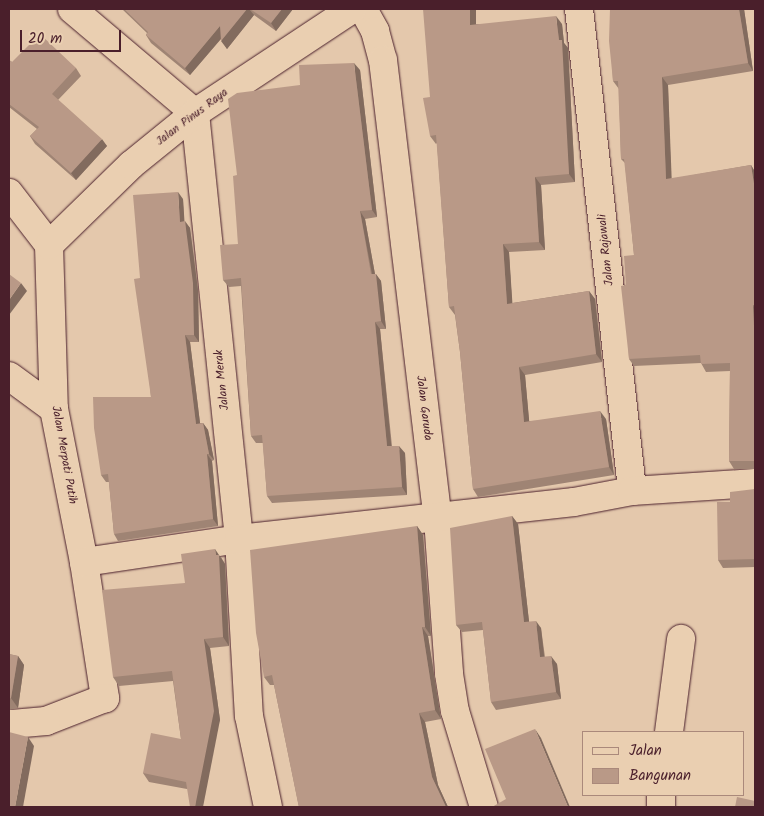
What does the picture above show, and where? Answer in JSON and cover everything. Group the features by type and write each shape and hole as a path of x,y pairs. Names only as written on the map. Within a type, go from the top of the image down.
{"street":[{"path":"72,9 195,112"},
{"name":"Jalan Pinus Raya","path":"48,245 131,165 195,112 352,9"},
{"name":"Jalan Garuda","path":"363,9 375,31 383,60 438,519 448,674 455,712 484,807"},
{"name":"Jalan Rajawali","path":"579,9 632,491"},
{"name":"Jalan Merak","path":"195,112 239,539 249,716 268,807"},
{"path":"9,193 48,245"},
{"name":"Jalan Merpati Putih","path":"9,724 46,721 105,698 84,562 54,409 48,245"},
{"path":"9,376 54,409"},
{"path":"84,562 239,539 438,519 574,502 632,491 755,483"},
{"path":"669,731 681,640"}],"building":[{"path":"124,9 247,9 221,41 220,26 185,68 146,35 148,32"},
{"path":"250,9 282,9 271,23"},
{"path":"423,9 470,9 470,25 556,16 559,40 562,40 569,174 535,177 539,242 503,244 507,304 589,291 596,354 519,367 524,422 600,411 609,467 473,489 454,306 449,307 436,135 430,136 423,98 430,97"},
{"path":"610,9 739,9 748,63 662,77 666,179 751,165 755,190 755,305 753,305 755,461 729,461 730,363 701,364 700,355 629,359 621,286 626,285 624,256 634,255 624,159 621,159 618,81 613,81 609,41"},
{"path":"40,34 76,68 52,94 102,139 71,173 30,136 39,127 9,104 9,60 12,62"},
{"path":"354,63 372,210 360,211 371,274 376,274 381,321 375,322 387,446 399,446 402,487 267,496 262,435 251,436 241,278 223,280 220,245 238,244 233,176 237,175 228,99 237,93 300,85 299,65"},
{"path":"178,192 180,222 185,221 193,283 194,335 185,335 196,424 203,423 209,454 207,454 213,519 114,534 108,474 101,475 94,428 93,397 151,397 134,279 140,278 133,195"},
{"path":"9,274 21,283 9,300"},
{"path":"755,489 755,559 718,560 717,502 730,502 730,492"},
{"path":"512,516 524,622 536,621 540,657 551,656 556,692 491,702 482,622 456,625 450,528"},
{"path":"417,526 425,627 422,627 435,710 419,713 432,777 446,807 299,807 272,675 264,677 256,633 250,550"},
{"path":"215,549 216,555 219,555 223,637 204,639 214,711 195,807 190,807 186,782 143,773 151,733 181,739 172,671 113,677 102,590 185,583 181,554"},
{"path":"9,654 18,656 11,698 9,699"},
{"path":"535,729 568,807 492,807 506,799 485,749"},
{"path":"9,732 28,737 15,807 9,807"},
{"path":"737,797 755,801 755,807 735,807"}]}
